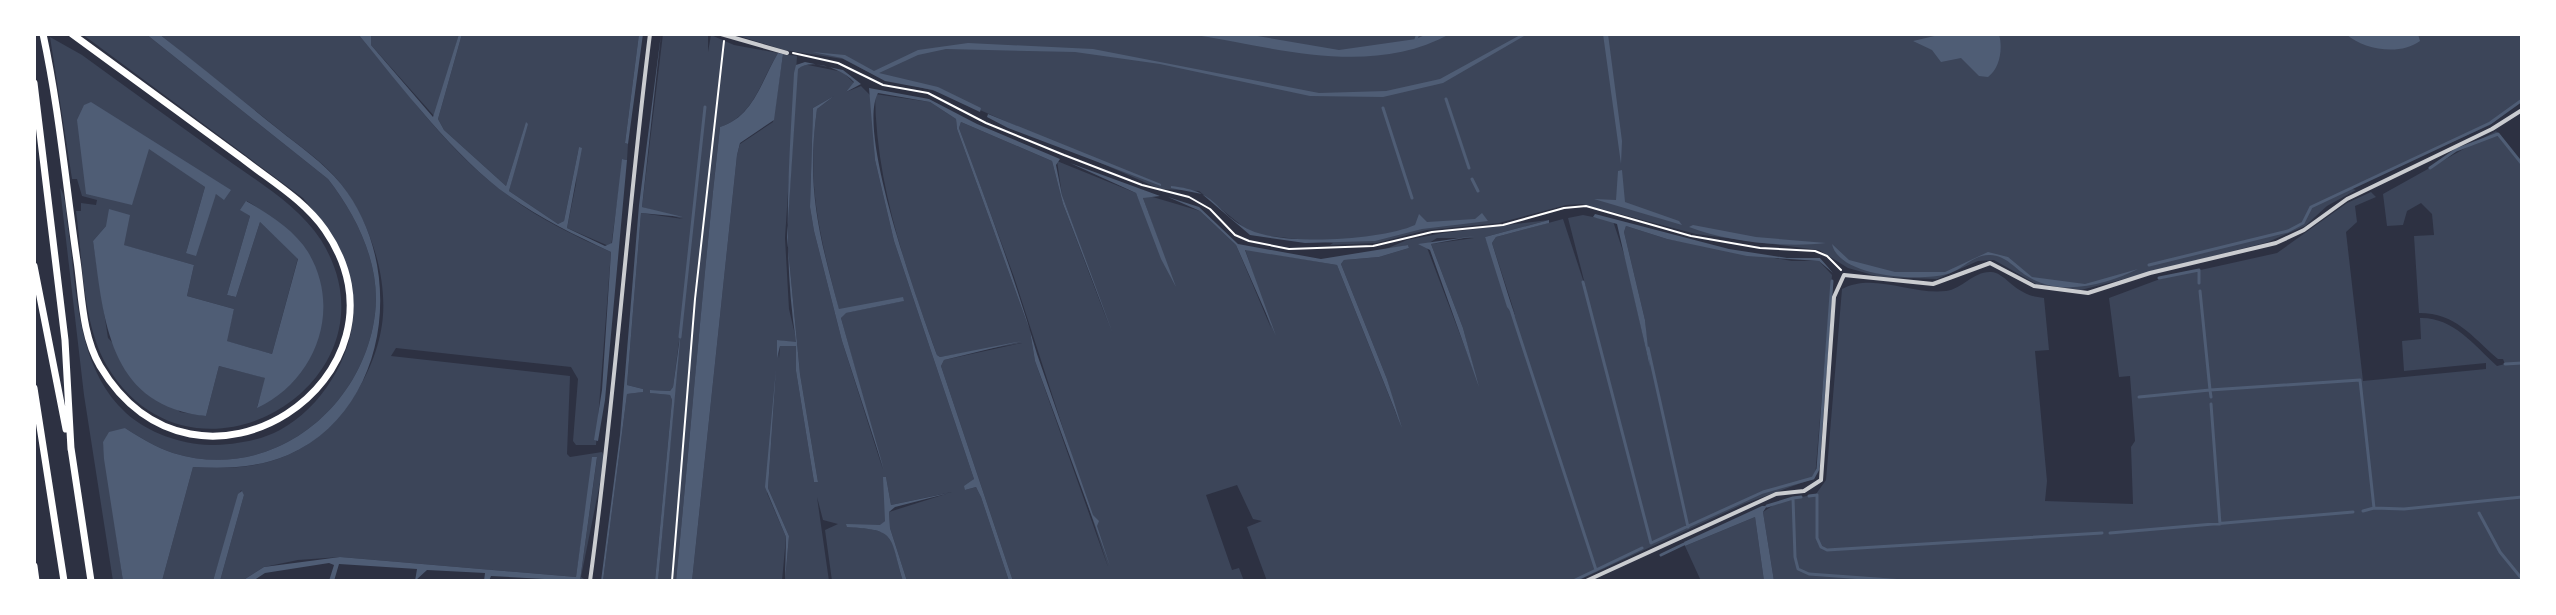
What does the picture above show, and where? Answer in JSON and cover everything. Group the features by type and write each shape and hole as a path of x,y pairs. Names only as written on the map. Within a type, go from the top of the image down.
{"highway":[{"path":"43,34 84,317 98,364 133,406 153,421 175,430 217,437 276,423 298,409 318,389 334,365 344,341 346,277 325,230 286,191 72,34"},
{"path":"34,83 65,340 71,449"},
{"path":"34,266 46,343 71,449 91,581"},
{"path":"34,388 64,581"},
{"path":"34,427 44,453"},
{"path":"34,566 36,581"}],"street":[{"path":"590,581 608,450 635,153 650,34"},
{"path":"723,35 787,53"},
{"path":"1586,581 1776,494 1804,491 1821,480 1834,297 1844,275 1933,284 1990,263 2044,289 2096,292 2150,273 2294,236 2342,202 2482,134 2522,110"}],"path":[{"path":"672,581 695,299 723,35"},
{"path":"787,53 838,63 883,85 928,93 986,123 1064,155 1142,185 1189,197 1210,209 1235,235 1249,241 1289,249 1373,246 1432,232 1503,225 1564,208 1586,206 1691,236 1821,252 1844,275"}],"shaded area":[{"path":"82,34 146,34 328,179 365,242 376,296 367,349 352,380 331,408 306,431 276,448 244,457 209,460 167,451 125,428 103,442 123,581 113,581 84,395 60,188 66,206 82,326 97,373 126,413 144,426 176,440 219,445 255,440 280,430 312,406 325,390 345,353 351,333 352,293 334,242 303,198"},
{"path":"146,34 159,34 334,176 362,217 375,255 380,294 378,333 367,371 349,405 322,434 288,455 241,467 193,467 162,581 123,581 104,459 103,442 109,432 125,428 167,451 209,460 244,457 276,448 306,431 331,408 352,380 367,349 376,296 365,242 328,179"},
{"path":"159,34 358,34 467,161 521,205 571,234 611,252 596,445 576,445 573,441 578,379 571,367 396,348 391,356 570,376 567,454 570,457 602,452 605,458 581,577 587,581 580,581 597,458 593,457 576,577 340,557 298,560 264,567 242,581 220,581 244,495 241,490 213,581 162,581 193,467 229,468 265,463 288,455 324,432 365,378 380,336 383,298 378,263 367,229 351,198 335,177 313,156"},
{"path":"358,34 371,34 371,45 433,117 459,34 462,34 438,119 444,130 506,186 526,122 528,124 509,191 558,224 564,221 579,147 582,148 567,228 605,246 612,243 622,159 627,160 605,400 598,441 594,440 602,390 611,252 533,212 489,181 429,120"},
{"path":"371,34 459,34 435,117 371,45"},
{"path":"462,34 639,34 625,143 628,144 627,160 623,159 611,247 567,228 576,184 579,147 564,221 558,224 509,191 526,123 506,186 444,130 438,119"},
{"path":"639,34 643,34 628,144 625,143"},
{"path":"661,34 642,207 683,217 641,213 627,385 643,389 643,392 627,394 601,581 620,435 639,205"},
{"path":"663,34 708,36 708,52 711,35 734,45 778,53 749,106 732,122 720,127 676,581 658,581 680,334 673,387 670,391 651,390 651,393 670,395 672,400 655,581 603,581 627,394 642,392 643,389 627,385 641,213 683,219 642,207"},
{"path":"733,34 2522,34 2522,100 2490,125 2349,188 2356,190 2327,206 2305,226 2268,242 2081,290 2036,284 1994,260 1978,261 1937,279 1880,277 1848,268 1819,250 1696,234 1582,204 1566,205 1499,223 1427,230 1376,243 1330,245 1333,243 1252,234 1199,191 1160,189 939,92 878,77 843,59 784,50"},
{"path":"1189,34 1246,34 1339,50 1416,39 1427,34 1450,34 1419,47 1354,57 1288,51"},
{"path":"1522,34 1524,36 1443,83 1383,97 1310,96 1160,64 1075,52 946,49 918,55 879,73 938,87 981,108 980,112 933,90 885,81 842,58 812,52 845,55 874,71 918,50 968,43 1093,49 1319,93 1386,91 1440,79"},
{"path":"1603,34 1608,34 1622,141 1621,164"},
{"path":"1943,34 1999,34 2000,58 1995,69 1988,77 1979,76 1961,58 1941,62 1932,50 1913,41"},
{"path":"2346,34 2418,34 2420,41 2403,48 2382,49 2362,44"},
{"path":"50,37 82,55 264,185 312,227 321,240 340,292 336,339 314,379 279,410 235,426 189,427 144,408 107,366 93,331 76,211 81,211 81,203 96,205 97,200 82,196 77,179 72,179","holes":["87,103 216,194 186,253 205,187","247,201 277,222 300,247 316,276 323,312 257,407 266,378 219,366 206,416 180,412 108,338 93,241 106,226 123,245 194,265 187,296 234,309 226,341 272,354 298,258 260,222 236,297 227,295 250,216 241,210"]},
{"path":"778,53 783,54 774,120 740,143 737,155 692,581 676,581 720,127 732,122 749,106"},
{"path":"783,54 797,56 785,238 789,309 797,343 777,340 779,358 780,346 796,346 796,371 814,482 818,482 800,374 787,237 797,69 803,64 843,72 854,83 846,92 861,86 871,96 875,160 894,241 974,479 965,490 976,487 981,497 1009,581 907,581 890,528 889,512 952,492 891,505 886,477 885,521 881,525 847,526 876,530 889,537 903,581 832,581 825,530 838,524 823,520 817,497 829,581 785,581 789,536 768,488 776,369 767,493 786,537 782,581 692,581 737,155 740,144 773,122","holes":["834,96 817,109 814,187 821,234 839,310 903,301 845,313 841,318 883,470 842,341 814,231 810,207 813,108"]},
{"path":"805,62 817,65 798,69 788,223 794,73 796,65"},
{"path":"828,67 843,70 861,84 846,92 854,82"},
{"path":"869,88 929,99 977,124 1060,159 1056,165 1062,195 1113,334 1063,204 1052,161 961,122 959,128 1027,322 957,129 956,119 930,102 878,93 874,114 883,181 905,262 937,355 940,357 1022,341 944,360 941,366 1013,581 1009,581 976,487 965,490 964,486 974,479 894,241 875,160"},
{"path":"875,94 930,102 956,119 957,129 1030,331 1035,361 1108,567 1014,277 959,128 961,122 1052,161 1063,204 1108,323 1062,195 1057,161 1136,193 1172,279 1143,198 1146,195 1200,211 1236,245 1271,328 1245,249 1337,265 1397,416 1387,379 1341,264 1344,260 1379,257 1409,248 1408,245 1381,251 1407,240 1549,220 1485,237 1515,314 1492,243 1496,237 1563,219 1587,292 1568,218 1583,215 1613,221 1626,260 1648,358 1645,320 1624,232 1626,226 1667,239 1792,261 1819,261 1832,275 1815,478 1746,503 1577,581 1267,581 1247,527 1262,521 1253,519 1237,485 1206,495 1232,570 1239,568 1244,581 1013,581 941,366 944,360 1022,343 937,355 895,227 877,128","holes":["1437,238 1474,238 1431,244 1463,328 1475,374 1426,245"]},
{"path":"834,96 817,109 813,163 820,234 839,309 903,297 904,301 846,313 841,318 884,470 842,341 810,207 813,108"},
{"path":"91,102 231,190 224,200 216,194 196,256 186,253 205,187 149,149 132,205 86,194 77,120 84,105"},
{"path":"988,114 1161,186 1008,128 987,117"},
{"path":"2496,131 2522,163 2522,581 1774,581 1763,512 1778,502 1816,494 1826,480 1842,289 1854,284 1880,283 1946,291 1979,274 1991,272 2025,293 2044,298 2049,350 2035,351 2047,481 2045,501 2133,504 2131,447 2135,441 2130,376 2119,377 2109,298 2160,279 2277,253 2347,203 2371,192 2376,197 2355,206 2357,222 2346,232 2363,381 2486,369 2486,363 2404,371 2402,341 2421,339 2420,318 2453,327 2497,366 2505,364 2503,359 2498,359 2453,321 2419,313 2414,236 2434,235 2432,214 2421,203 2407,211 2403,225 2387,226 2383,194"},
{"path":"1070,163 1160,196 1143,198 1176,287 1161,259 1136,193"},
{"path":"1622,170 1625,202 1679,221 1682,225 1594,199 1616,200 1618,171"},
{"path":"1171,188 1187,189 1201,194"},
{"path":"1203,195 1250,230 1285,238 1332,239 1380,234 1415,225 1419,214 1427,222 1475,219 1482,213 1488,221 1422,229 1375,241 1305,243 1250,235"},
{"path":"1168,197 1199,207 1238,244 1321,259 1408,245 1409,248 1379,257 1344,260 1341,264 1387,379 1402,428 1337,265 1245,250 1276,336 1236,245 1200,211"},
{"path":"246,201 288,230 308,252 318,274 323,297 323,320 317,342 308,362 294,380 277,396 257,408 265,378 219,366 206,416 173,409 148,395 130,377 116,354 101,299 93,241 106,226 109,209 130,215 124,245 194,265 187,296 234,309 227,341 272,354 298,259 260,222 236,297 227,295 250,216 240,210"},
{"path":"1595,214 1729,249 1787,258 1820,258 1833,273 1819,261 1747,256 1667,239 1626,226 1624,232 1645,320 1650,367 1617,224 1593,217"},
{"path":"1549,220 1549,223 1496,237 1492,243 1515,317 1507,307 1485,237"},
{"path":"1693,225 1756,237 1826,243 1793,245 1757,242 1721,237 1689,227"},
{"path":"1475,236 1431,244 1463,328 1479,387 1430,250 1418,244"},
{"path":"1832,244 1849,260 1895,272 1945,272 1988,252 2008,257 2032,277 2085,284 2138,269 2098,284 2054,286 2027,276 2006,260 1984,255 1947,274 1900,277 1849,264 1838,255"},
{"path":"788,250 800,374 818,482 814,482 796,371 796,346 780,346 777,358 777,340 796,342"},
{"path":"681,330 658,581 655,581 672,400 670,395 650,393 650,390 670,391 673,387"},
{"path":"1030,334 1093,515 1099,521 1097,526 1110,566 1035,361"},
{"path":"776,369 768,488 789,536 785,581 786,537 765,487"},
{"path":"592,457 597,457 580,581 491,576 489,581 484,581 485,573 427,570 415,581 417,569 339,564 334,581 329,581 334,565 329,563 265,573 253,581 242,581 264,567 340,557 576,577"},
{"path":"883,477 886,477 891,505 953,492 895,507 889,512 890,528 907,581 903,581 889,538 875,530 847,527 846,524 880,525 885,521"},
{"path":"242,491 244,495 220,581 213,581 238,494"},
{"path":"1767,506 1763,512 1774,581 1764,581 1755,517 1685,546 1684,542"},
{"path":"1755,517 1764,581 1701,581 1685,546"}],"waterway":[{"path":"1416,39 1418,34"},
{"path":"1446,99 1469,168"},
{"path":"2149,265 2288,231 2303,223 2311,207 2490,123 2522,100"},
{"path":"680,337 705,107"},
{"path":"1383,108 1412,198"},
{"path":"2430,168 2456,150 2498,134 2522,164"},
{"path":"1472,179 1478,191"},
{"path":"2159,278 2199,270 2199,283"},
{"path":"1583,282 1651,543 1763,492 1813,478 1818,469 1832,281"},
{"path":"2139,397 2210,390 2200,291"},
{"path":"1511,310 1596,570 1642,548"},
{"path":"1648,348 1688,527"},
{"path":"2505,364 2522,363"},
{"path":"2211,397 2210,390 2360,380 2374,508 2404,509 2522,497"},
{"path":"2211,404 2220,524"},
{"path":"1809,496 1817,495 1817,538 1821,547 1827,550 2102,533"},
{"path":"1801,497 1793,498 1798,569 1809,574 1904,581"},
{"path":"1767,506 1793,498"},
{"path":"2363,511 2374,508"},
{"path":"2110,533 2353,512"},
{"path":"2479,513 2500,552 2522,579"},
{"path":"1661,555 1684,544"},
{"path":"1573,581 1596,570"}]}
